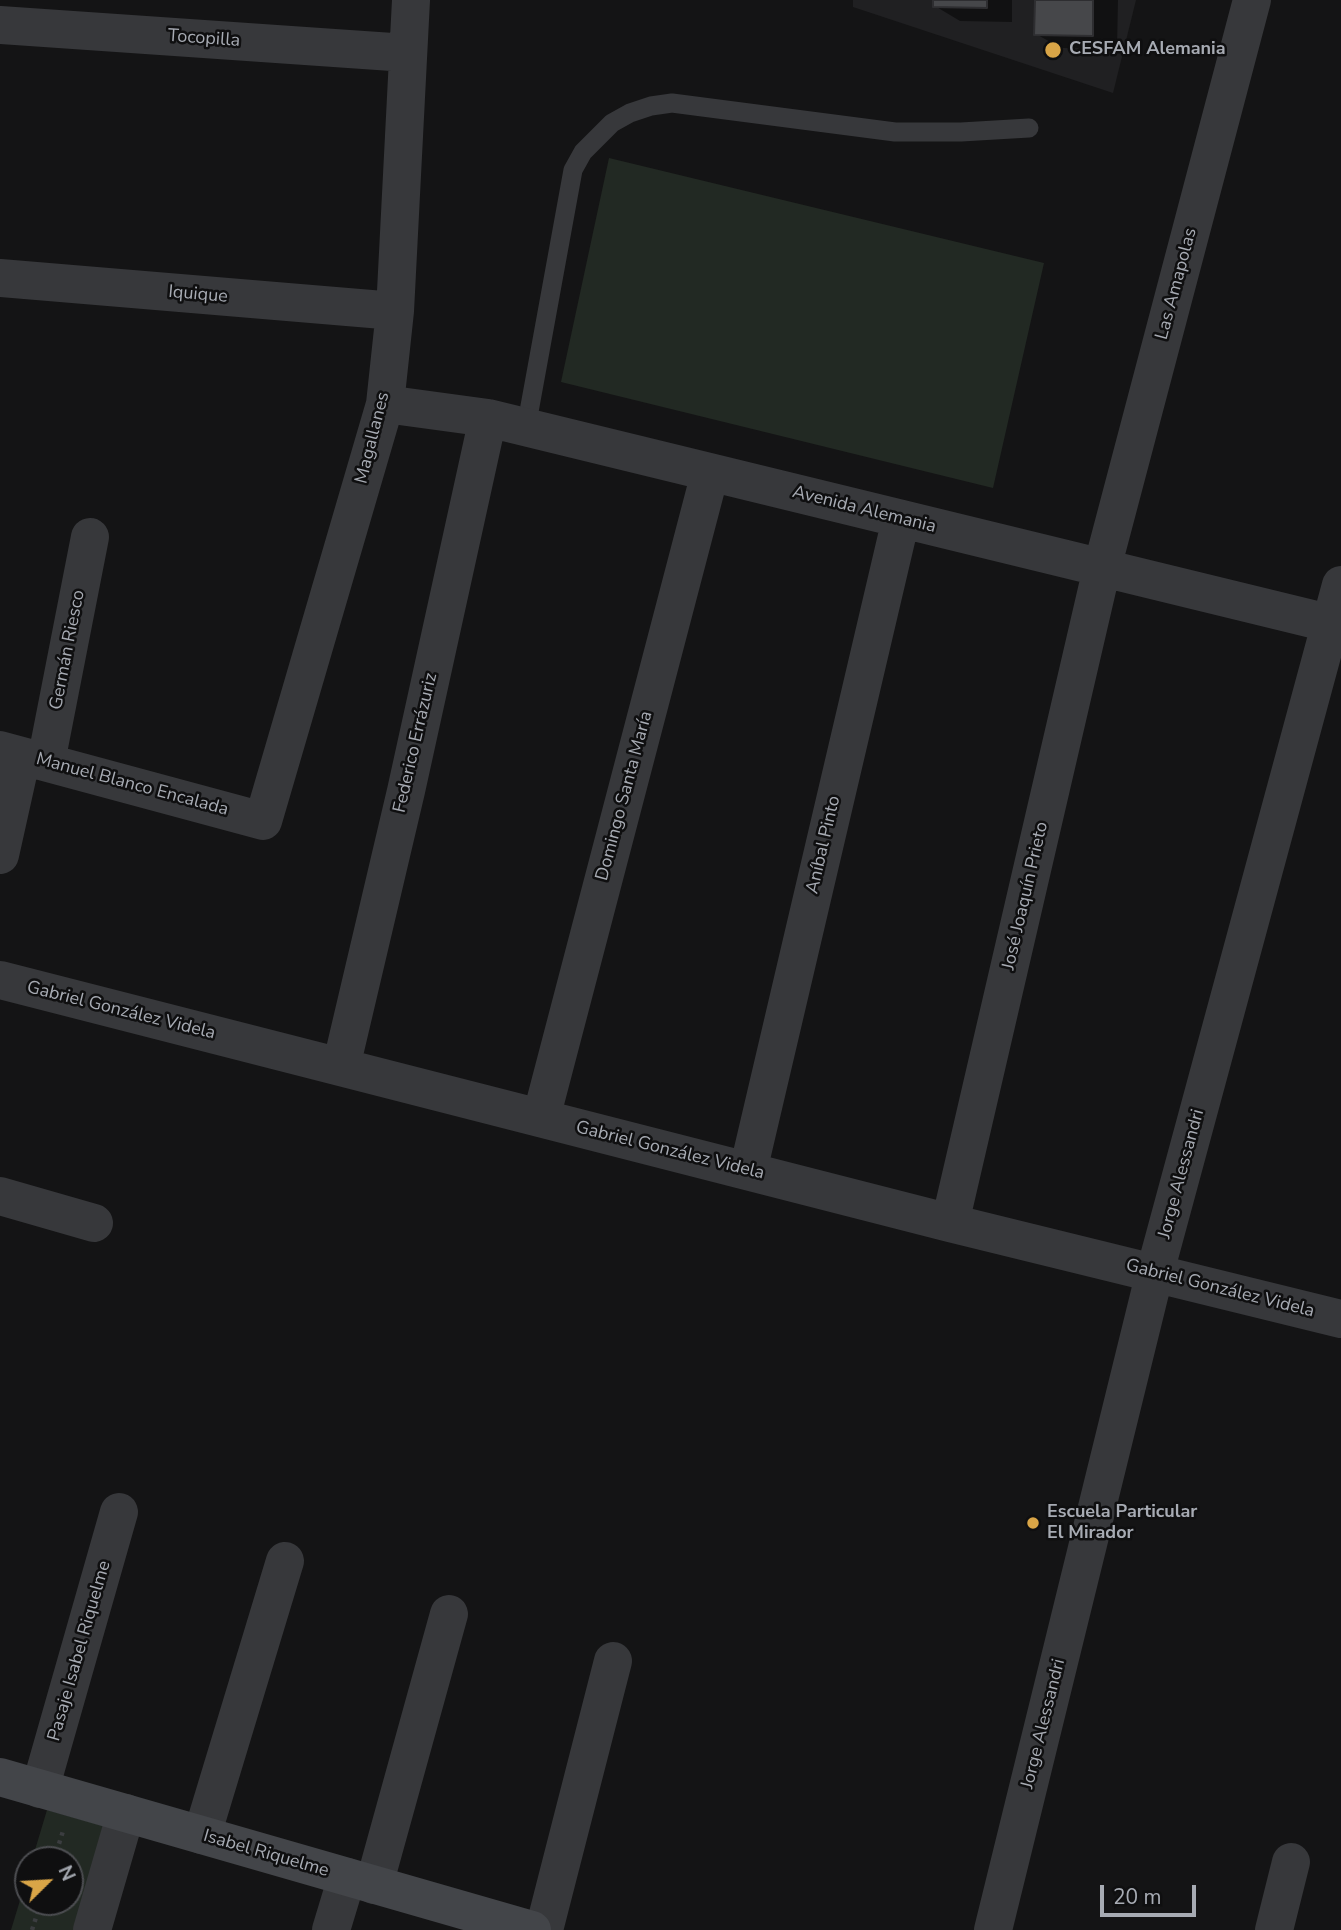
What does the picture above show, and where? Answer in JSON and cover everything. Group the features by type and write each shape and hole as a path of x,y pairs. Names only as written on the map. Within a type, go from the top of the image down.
{"street":[{"name":"Magallanes","path":"263,821 385,404 395,311 411,0"},
{"name":"Las Amapolas","path":"1102,568 1252,0"},
{"name":"Tocopilla","path":"0,24 407,53"},
{"name":"Iquique","path":"0,278 395,311"},
{"name":"Avenida Alemania","path":"385,404 488,418 1336,625"},
{"name":"Federico Errázuriz","path":"341,1067 406,791 488,418"},
{"name":"Domingo Santa María","path":"541,1118 710,473"},
{"name":"Aníbal Pinto","path":"748,1171 901,519"},
{"name":"Germán Riesco","path":"0,855 23,756 90,537"},
{"name":"José Joaquín Prieto","path":"950,1223 1102,568"},
{"name":"Jorge Alessandri","path":"993,1930 1155,1272 1336,625 1341,585"},
{"name":"Manuel Blanco Encalada","path":"23,756 263,821"},
{"name":"Gabriel González Videla","path":"0,980 1341,1320"},
{"path":"0,1196 94,1223"},
{"name":"Pasaje Isabel Riquelme","path":"40,1789 119,1512"},
{"path":"202,1835 285,1561"},
{"path":"331,1930 360,1881 449,1615"},
{"path":"544,1930 613,1661"},
{"name":"Isabel Riquelme","path":"0,1777 532,1930"},
{"path":"92,1930 126,1814"},
{"path":"1274,1930 1291,1862"}],"lane":[{"path":"527,428 573,170 589,144 611,123 651,106 672,103 895,132 1029,128"}],"shaded area":[{"name":"CESFAM Alemania","path":"853,0 1136,0 1113,93 853,7"},
{"path":"609,158 1044,263 993,488 561,382"},
{"path":"47,1810 111,1828 82,1930 11,1930 15,1916 84,1916 84,1846 36,1846"}],"building":[{"path":"933,0 987,0 987,8 933,7"},
{"path":"1035,0 1093,0 1093,36 1034,35"}],"place":[{"name":"CESFAM Alemania","path":"1053,50"},
{"name":"Escuela Particular El Mirador","path":"1033,1523"}]}
